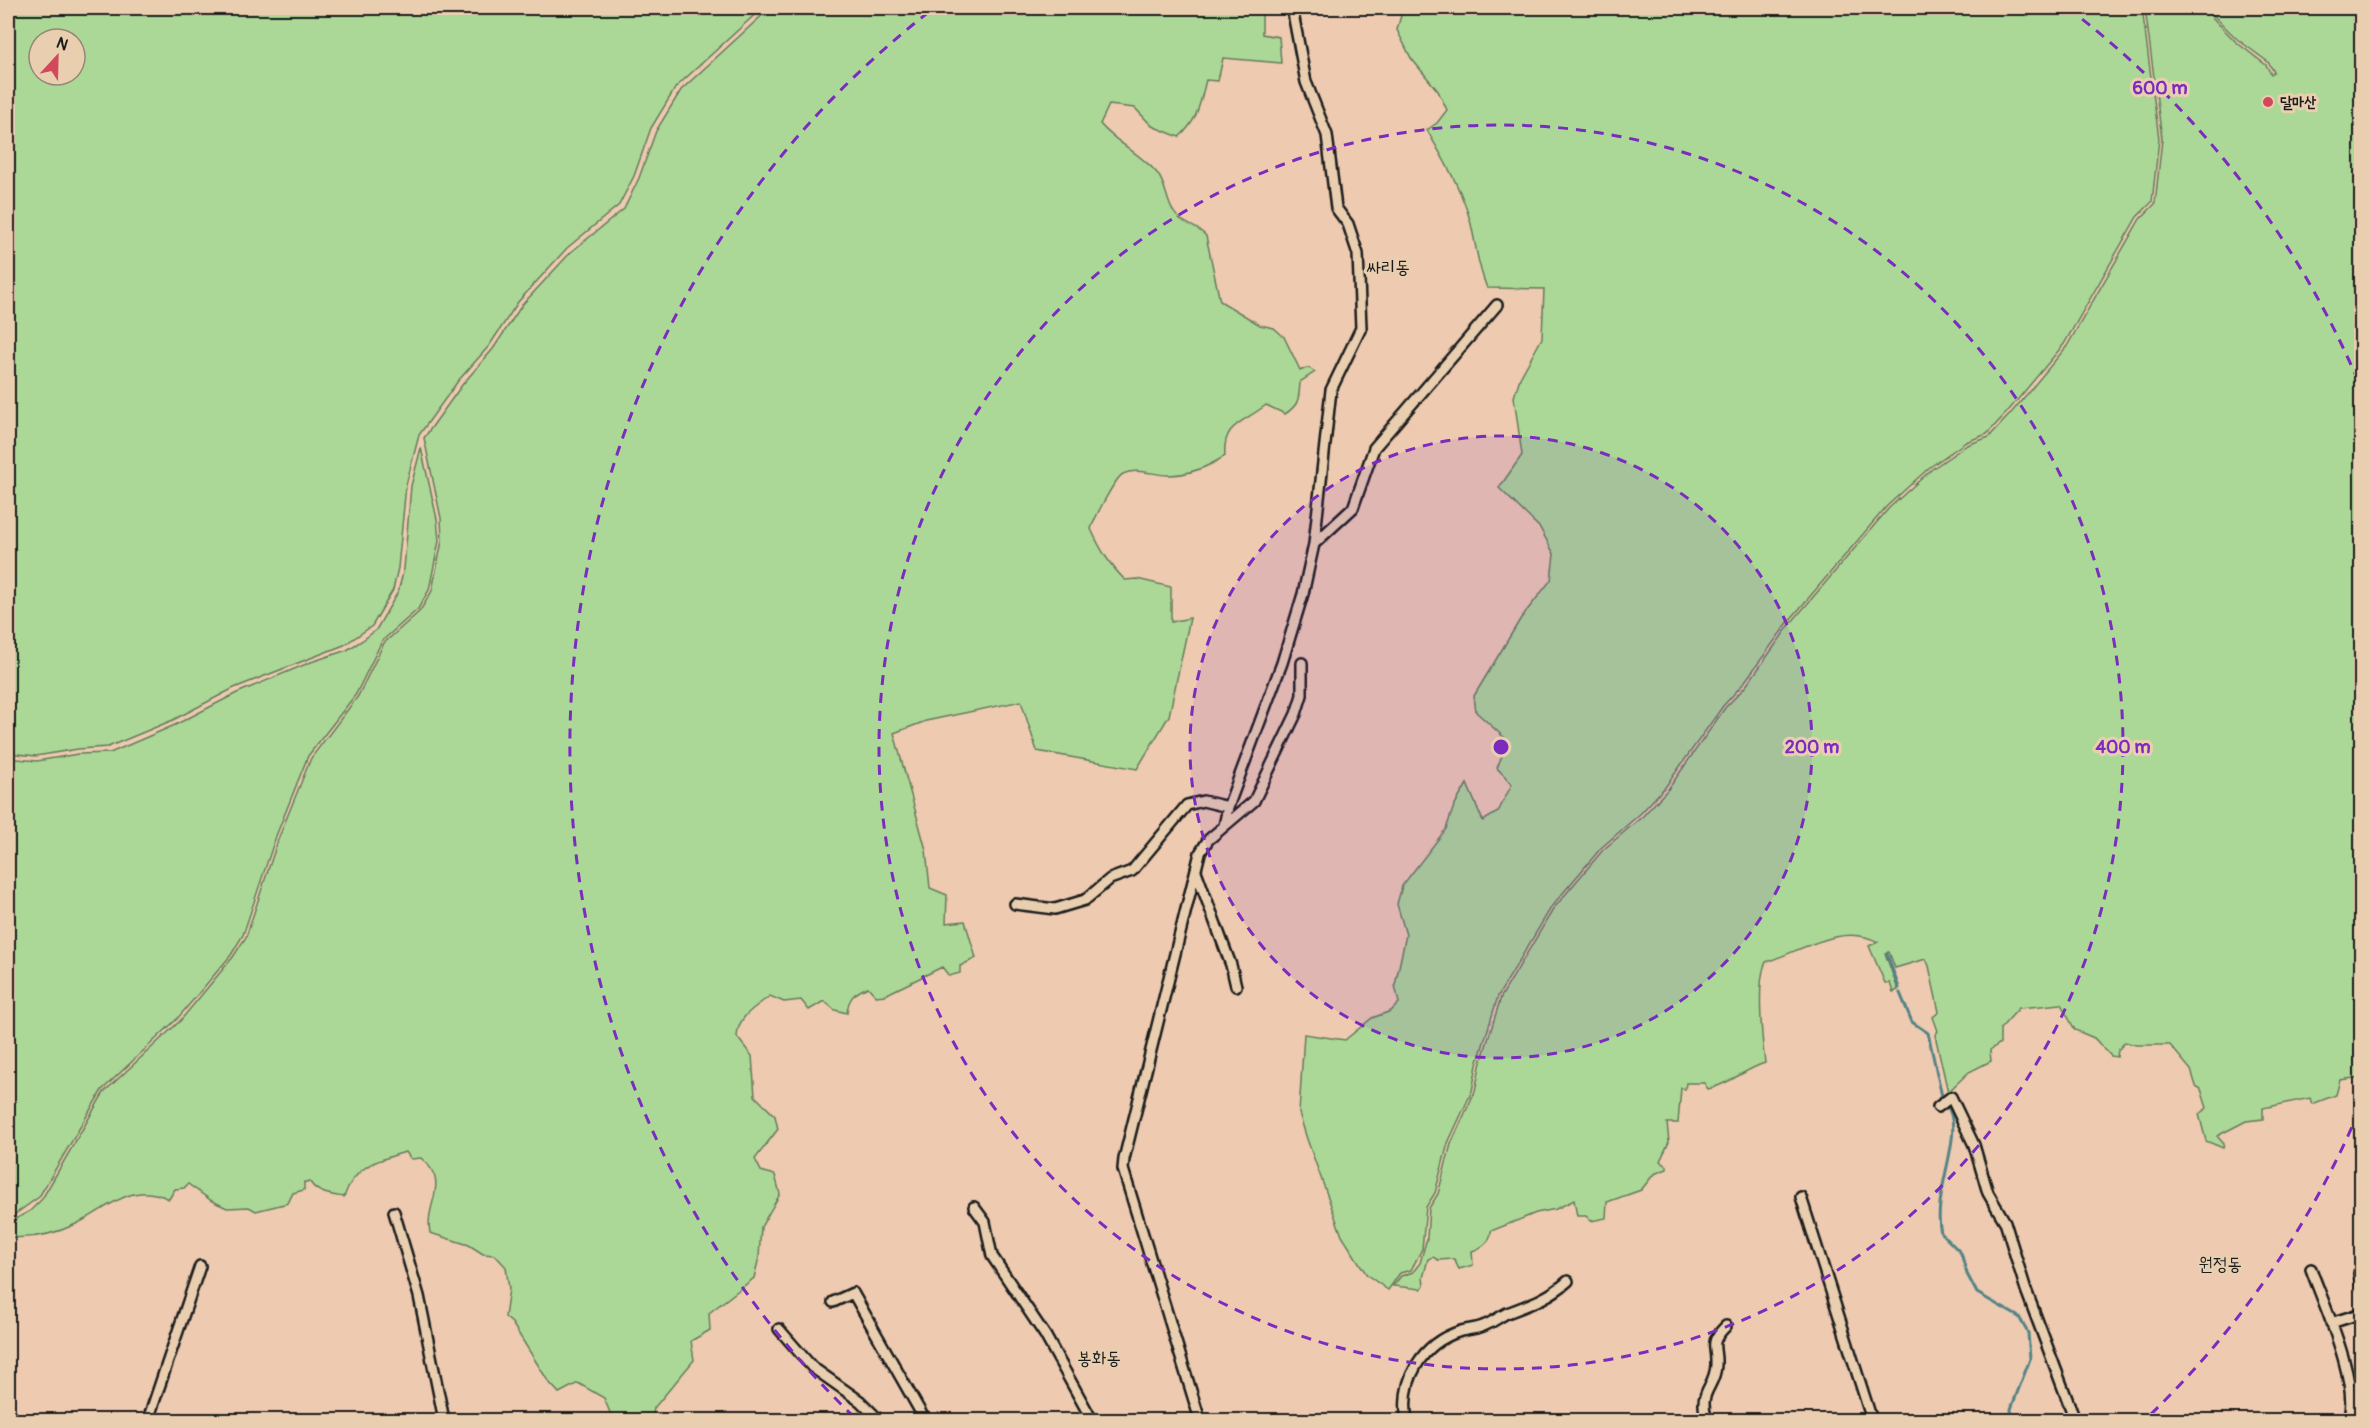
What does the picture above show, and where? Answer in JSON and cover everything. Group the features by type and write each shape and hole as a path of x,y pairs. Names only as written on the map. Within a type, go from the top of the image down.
{"street":[{"path":"1224,826 1228,807 1282,663 1303,594 1314,544 1331,390 1361,328 1358,254 1354,237 1336,208 1327,135 1306,82 1292,8"},
{"path":"1314,544 1353,508 1374,448 1497,306"},
{"path":"1200,1420 1123,1169 1200,853 1208,840 1254,801 1299,704 1302,695 1302,663"},
{"path":"1014,904 1055,909 1086,900 1110,879 1131,871 1186,805 1203,801 1228,807"},
{"path":"1196,871 1231,964 1236,986"},
{"path":"1938,1107 1951,1097 1974,1145 1988,1193 2005,1222 2026,1290 2074,1420"},
{"path":"1801,1197 1872,1420"},
{"path":"974,1207 985,1222 992,1256 1045,1335 1092,1420"},
{"path":"394,1212 420,1296 444,1420"},
{"path":"2361,1261 2359,1274 2361,1287"},
{"path":"148,1420 200,1266"},
{"path":"2311,1269 2352,1389 2351,1411 2348,1420"},
{"path":"1407,1420 1404,1402 1406,1386 1413,1368 1429,1351 1445,1338 1462,1331 1480,1328 1504,1314 1553,1294 1568,1281"},
{"path":"833,1302 853,1293 925,1420"},
{"path":"2331,1323 2361,1313"},
{"path":"1707,1420 1703,1409 1704,1394 1716,1366 1713,1345 1716,1335 1726,1326"},
{"path":"779,1329 812,1367 860,1401 879,1420"}],"green space":[{"path":"8,8 762,8 676,87 651,128 634,176 619,205 567,248 518,302 489,346 458,381 419,435 406,485 398,568 393,590 372,626 344,645 234,688 173,720 108,747 36,756 8,753"},
{"path":"770,8 1262,8 1262,34 1279,37 1281,63 1223,58 1218,81 1206,80 1194,118 1179,137 1152,126 1135,108 1109,105 1100,124 1157,173 1176,216 1206,236 1220,301 1260,325 1274,328 1284,337 1300,370 1309,368 1315,372 1300,382 1297,401 1293,408 1285,414 1266,405 1236,425 1227,437 1225,456 1198,470 1176,475 1139,471 1123,474 1100,508 1091,529 1101,550 1114,568 1125,580 1137,579 1171,587 1171,622 1190,618 1169,716 1137,769 1037,751 1021,701 926,721 894,733 926,850 930,888 947,895 946,923 965,921 976,958 960,966 960,973 949,976 942,967 885,995 876,996 868,987 853,997 847,1013 835,1010 824,1001 809,1010 801,1000 784,1002 770,996 740,1023 737,1037 752,1056 755,1096 775,1116 778,1129 755,1159 761,1171 775,1175 780,1194 761,1227 759,1257 754,1278 709,1313 710,1330 691,1341 694,1360 654,1408 652,1420 613,1420 604,1398 578,1383 559,1393 548,1381 512,1323 505,1317 509,1289 506,1267 495,1255 483,1254 469,1245 430,1233 429,1222 435,1194 435,1176 421,1158 411,1159 406,1152 385,1158 360,1171 348,1186 344,1197 325,1193 310,1182 304,1182 304,1190 293,1193 288,1203 256,1211 249,1207 227,1208 212,1201 188,1184 184,1188 175,1189 169,1199 155,1194 131,1195 60,1231 34,1236 8,1237 8,1223 30,1211 42,1199 104,1092 180,1021 233,957 246,937 279,837 311,758 358,696 384,643 420,611 432,591 442,541 441,518 424,438 462,385 493,349 522,305 571,252 624,209 639,178 656,131 681,90"},
{"path":"1403,8 2142,8 2159,139 2152,202 2137,217 2064,344 1987,434 1966,442 1930,467 1887,506 1789,621 1743,684 1723,706 1666,786 1641,813 1601,848 1552,906 1498,996 1477,1065 1472,1091 1448,1143 1435,1193 1426,1207 1422,1249 1411,1270 1400,1273 1388,1290 1367,1275 1342,1236 1307,1139 1299,1113 1304,1034 1345,1040 1372,1018 1391,1011 1399,1003 1395,985 1406,935 1397,904 1402,886 1446,829 1454,806 1467,784 1483,821 1498,812 1512,784 1497,768 1508,741 1476,712 1474,696 1521,618 1551,580 1554,554 1540,528 1499,488 1522,455 1514,397 1520,378 1542,338 1544,289 1487,288 1463,200 1427,130 1437,123 1447,110 1438,91 1411,58 1397,30"},
{"path":"2145,8 2203,8 2236,42 2266,65 2271,74 2274,72 2268,62 2237,39 2206,8 2361,8 2361,1077 2340,1080 2336,1095 2312,1104 2310,1098 2263,1108 2263,1119 2246,1121 2217,1136 2224,1144 2223,1148 2206,1141 2199,1114 2207,1108 2201,1089 2196,1086 2191,1070 2170,1045 2136,1045 2125,1042 2118,1050 2117,1057 2111,1056 2094,1038 2075,1030 2061,1004 2019,1008 2000,1029 2000,1043 1990,1050 1991,1061 1969,1072 1948,1092 1935,1035 1938,1031 1933,1017 1939,1012 1926,959 1895,968 1889,952 1885,953 1898,990 1893,992 1890,983 1885,983 1869,946 1878,942 1851,935 1822,940 1766,962 1760,996 1765,1063 1708,1089 1704,1083 1686,1083 1685,1089 1681,1088 1678,1123 1667,1123 1669,1142 1660,1161 1667,1166 1667,1169 1654,1174 1641,1190 1607,1202 1606,1218 1591,1221 1586,1216 1577,1216 1574,1200 1556,1209 1536,1213 1491,1231 1485,1244 1472,1251 1473,1265 1459,1269 1454,1259 1438,1260 1433,1257 1428,1259 1423,1278 1424,1285 1421,1289 1393,1286 1401,1276 1413,1272 1420,1263 1427,1238 1429,1208 1438,1194 1451,1144 1475,1091 1480,1066 1501,997 1554,908 1603,850 1643,816 1669,788 1725,708 1746,686 1791,623 1889,508 1932,469 1967,445 1989,437 2012,412 2067,346 2140,219 2155,204 2162,139"},
{"path":"421,448 437,519 439,541 429,590 418,609 382,641 356,694 308,756 276,836 243,935 231,955 177,1019 102,1090 39,1197 8,1219 8,758 37,761 78,754 110,753 175,725 237,693 311,662 347,650 363,640 376,630 398,592 404,569 411,486"}],"waterway":[{"path":"1887,954 1899,988"},
{"path":"1900,993 1912,1022 1928,1033 1943,1101"},
{"path":"1947,1106 1952,1118 1953,1132 1940,1200 1941,1233 1961,1253 1967,1274 1977,1293 2019,1317 2028,1333 2030,1359 2011,1409 2012,1420"}],"place":[{"name":"달마산","path":"2268,102"}],"district":[{"name":"싸리동","path":"1388,267"},
{"name":"원정동","path":"2220,1264"},
{"name":"봉화동","path":"1099,1358"}]}
